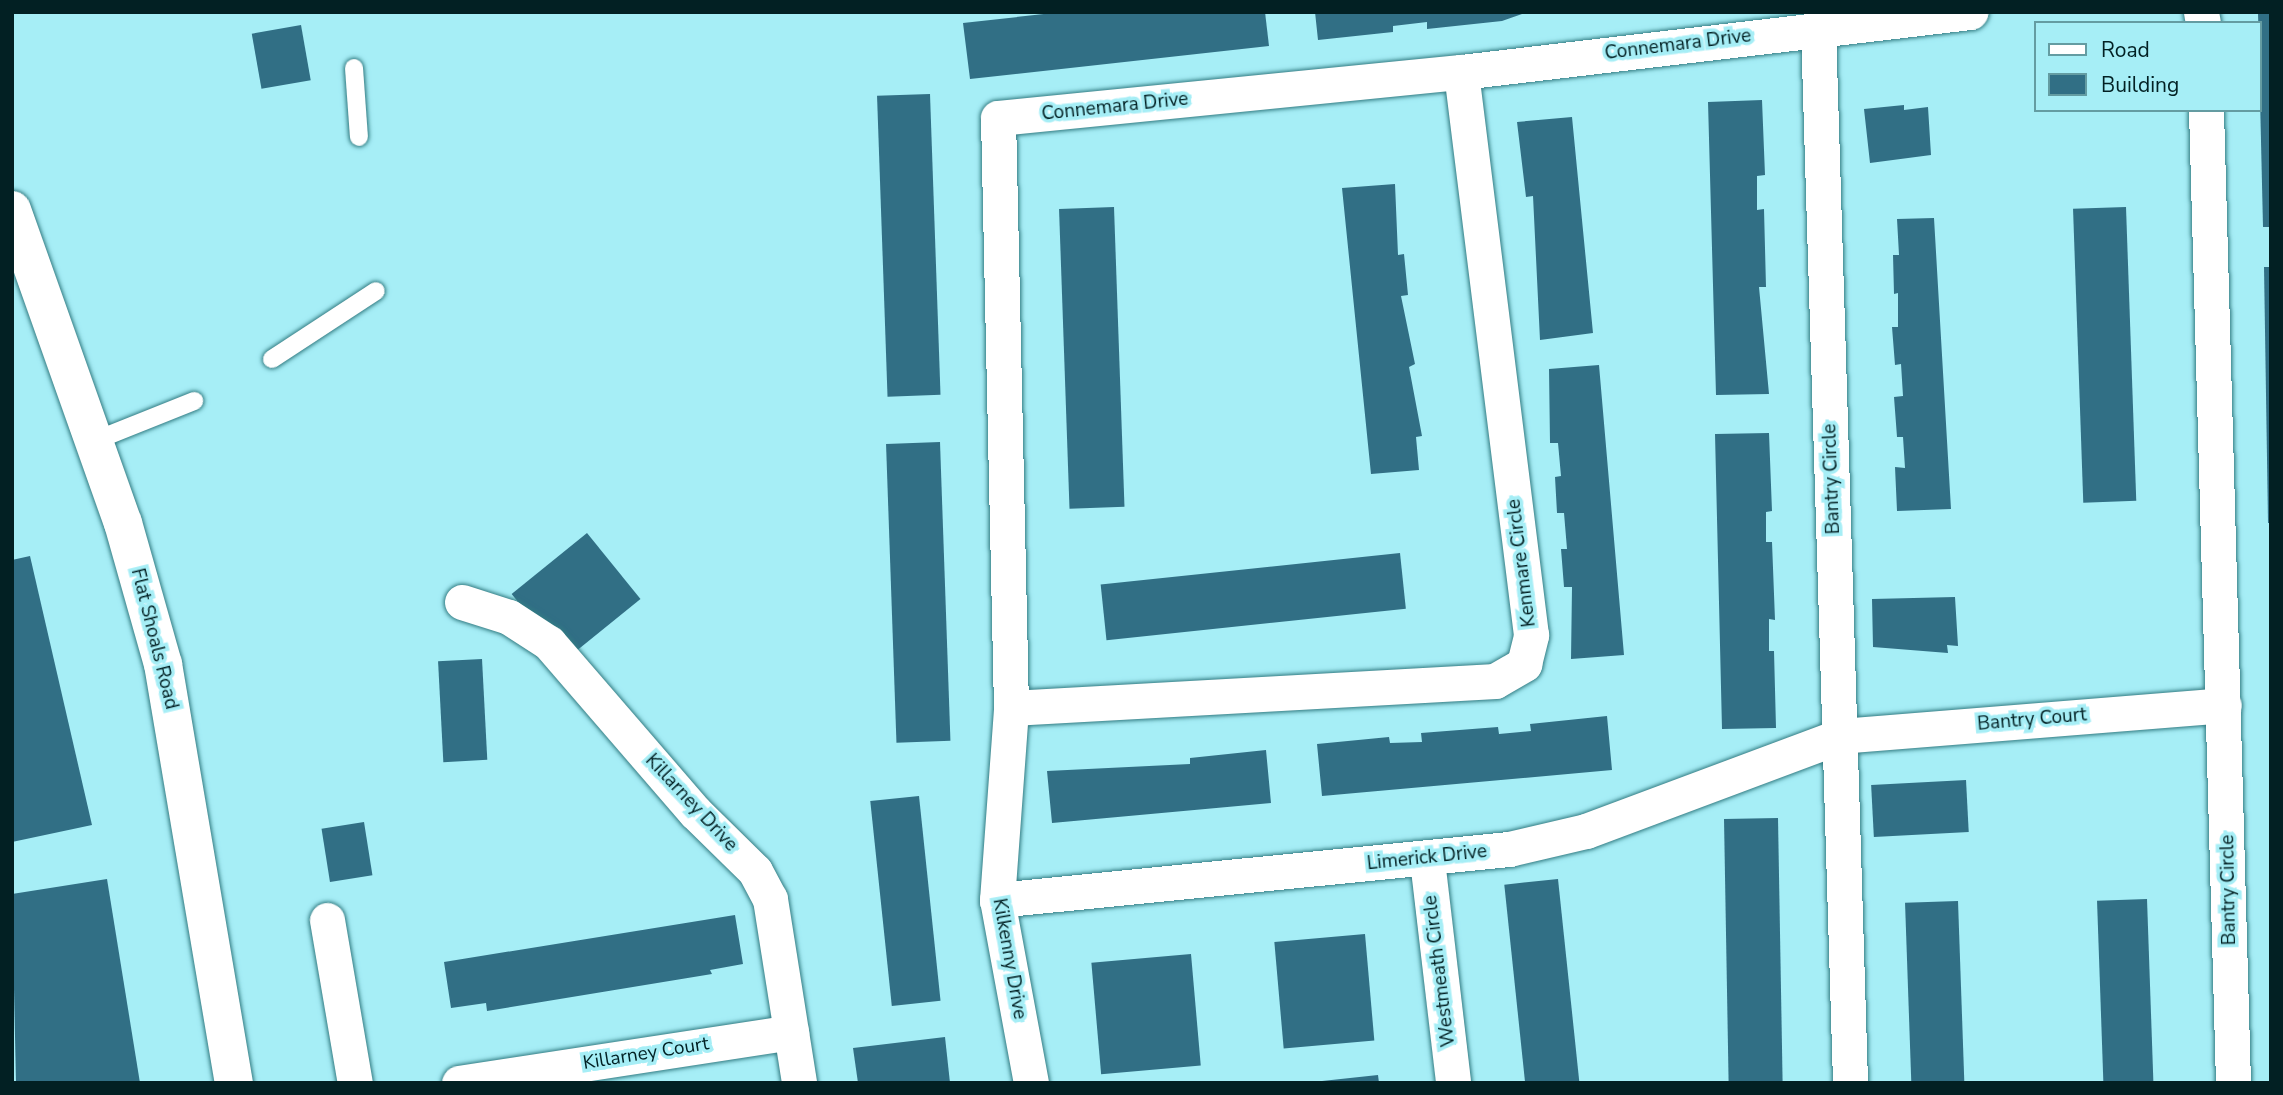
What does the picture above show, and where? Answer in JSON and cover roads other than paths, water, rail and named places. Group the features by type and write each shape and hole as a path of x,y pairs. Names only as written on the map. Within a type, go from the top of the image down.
{"street":[{"path":"1818,28 1970,12"},
{"name":"Connemara Drive","path":"1010,708 998,118 1461,72 1818,28"},
{"name":"Bantry Circle","path":"1818,28 1850,1083"},
{"name":"Kenmare Circle","path":"1010,708 1495,681 1524,663 1531,635 1461,72"},
{"name":"Bantry Circle","path":"2206,112 2233,1083"},
{"name":"Flat Shoals Road","path":"12,211 94,441 163,664 234,1083"},
{"name":"Killarney Drive","path":"462,602 509,617 549,643 695,812 755,871 770,899 799,1083"},
{"name":"Bantry Court","path":"1840,736 2224,705"},
{"name":"Kilkenny Drive","path":"1010,708 997,900 1031,1083"},
{"name":"Limerick Drive","path":"997,900 1509,849 1586,831 1840,736"},
{"name":"Westmeath Circle","path":"1427,859 1454,1083"},
{"path":"327,920 355,1083"},
{"name":"Killarney Court","path":"459,1083 791,1032"}],"lane":[{"path":"354,68 359,137"},
{"path":"272,359 376,291"},
{"path":"94,441 194,401"}]}
